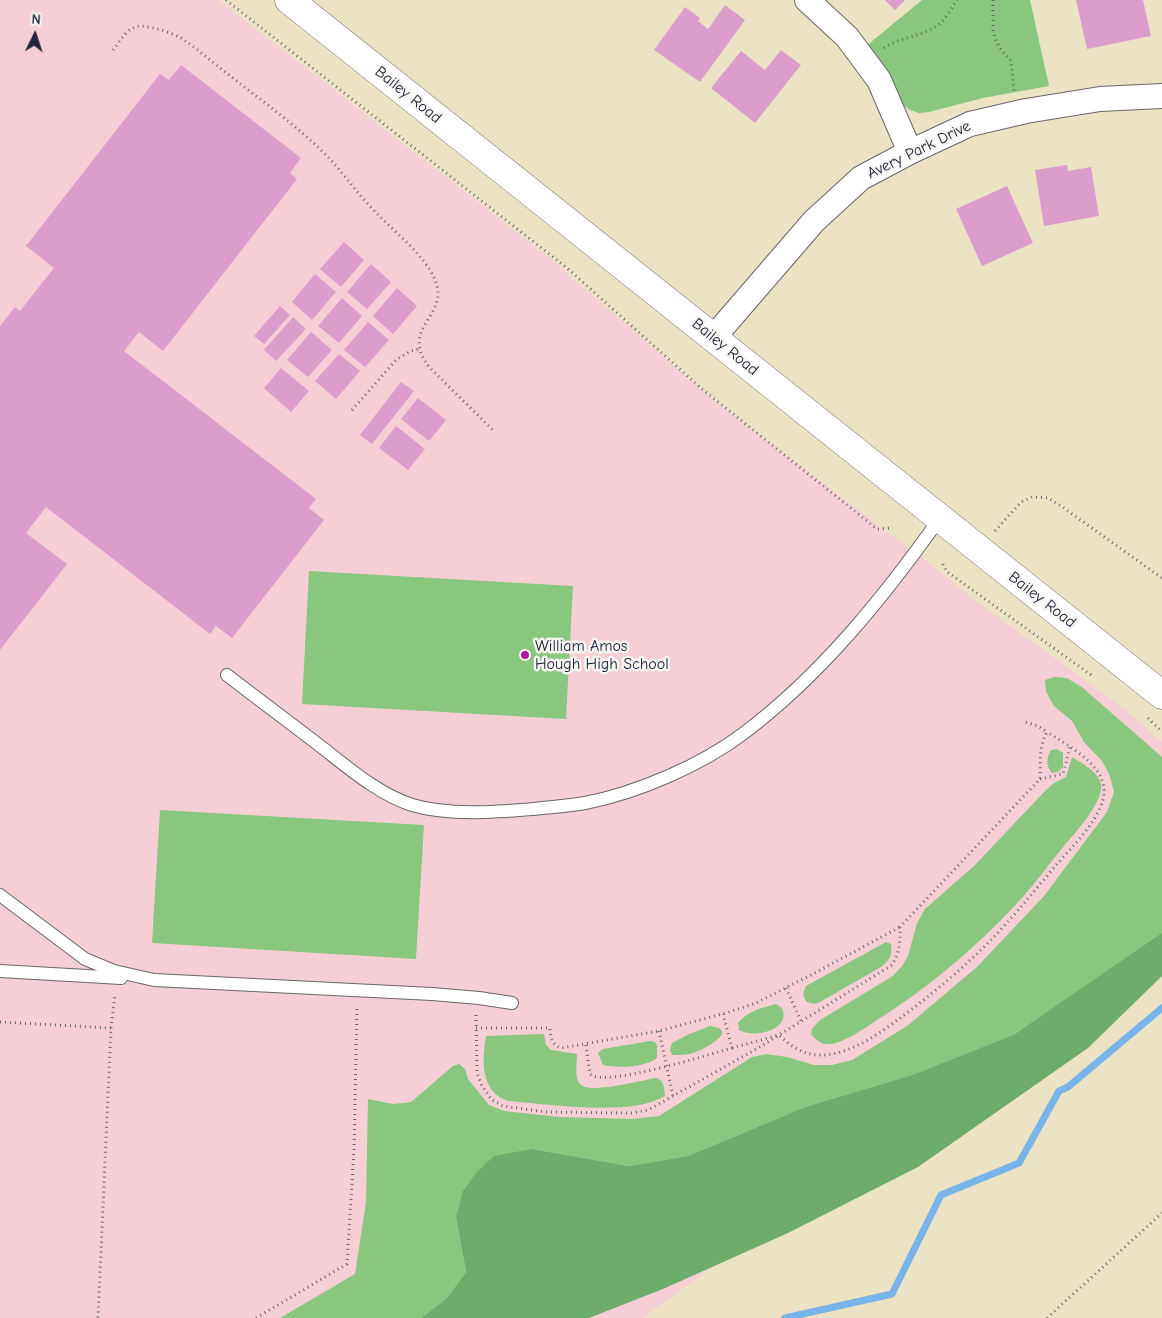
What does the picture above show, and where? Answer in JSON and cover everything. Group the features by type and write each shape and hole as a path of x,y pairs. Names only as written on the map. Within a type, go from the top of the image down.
{"street":[{"name":"Bailey Road","path":"289,0 1162,695"},
{"path":"807,0 847,37 878,80 910,152"},
{"name":"Avery Park Drive","path":"713,338 814,221 860,178 970,124 1016,113 1100,99 1162,96"}],"lane":[{"path":"227,675 363,778 392,796 412,805 436,810 502,812 585,803 630,790 676,773 713,754 743,734 790,694 844,641 940,518"},
{"path":"0,895 84,959 114,971 154,980"},
{"path":"0,971 357,990 479,998 512,1003"}],"path":[{"path":"226,0 568,268 702,389 839,499 877,529 894,528"},
{"path":"864,61 893,41 935,27 944,20 957,0"},
{"path":"993,0 993,30 999,47 1011,61 1016,113"},
{"path":"113,50 128,31 140,26 152,28 180,38 276,111 327,156 368,205 416,251 437,285 437,303 419,339 421,357 494,431"},
{"path":"352,410 397,359 419,349"},
{"path":"998,527 1021,502 1032,497 1048,498 1162,578"},
{"path":"943,564 946,571 1101,682"},
{"path":"959,579 963,573"},
{"path":"1145,715 1162,732"},
{"path":"779,1035 794,1049 803,1053 819,1055 850,1049 893,1023 932,994 986,945 1021,907 1100,811 1104,796 1103,779 1095,766 1038,726 1025,722"},
{"path":"1040,779 1039,754 1047,732"},
{"path":"476,1028 550,1028 552,1042 561,1048 659,1031 724,1014 756,1003 820,971 900,926 1040,779 1063,774 1070,747"},
{"path":"476,1009 477,1073 481,1084 491,1099 503,1106 547,1112 632,1113 648,1110 779,1035 892,966 898,956 900,926"},
{"path":"98,1318 111,1028 116,978"},
{"path":"786,988 801,1021"},
{"path":"256,1318 347,1264 354,1149 357,990"},
{"path":"724,1014 732,1048"},
{"path":"0,1022 111,1028"},
{"path":"659,1031 665,1066 673,1096"},
{"path":"586,1045 590,1074 593,1077 599,1078 619,1076 665,1066 779,1035"},
{"path":"1047,1318 1162,1212"}],"shaded area":[{"name":"William Amos Hough High School","path":"0,0 219,0 545,254 710,397 915,552 980,604 1122,707 1162,742 1162,944 642,1318 0,1318"}],"green space":[{"path":"922,0 1030,0 1049,86 983,98 929,112 919,113 910,110 903,105 865,47"},
{"path":"309,571 573,586 566,719 302,704"},
{"path":"1054,677 1067,678 1083,688 1162,757 1162,938 1015,1034 912,1075 805,1107 688,1156 629,1166 532,1149 456,1217 466,1272 446,1299 421,1318 280,1318 355,1274 366,1202 368,1099 393,1104 411,1102 453,1066 459,1064 465,1069 468,1079 489,1105 504,1111 560,1117 632,1119 659,1116 752,1057 767,1054 787,1057 814,1065 832,1065 852,1060 907,1026 977,967 1044,896 1107,812 1114,792 1110,776 1102,761 1084,742 1072,721 1054,706 1046,692 1045,680"},
{"path":"1057,749 1063,753 1063,767 1058,772 1052,773 1048,765 1048,756 1051,750"},
{"path":"1072,757 1090,768 1100,780 1098,800 1081,826 1031,888 970,950 915,995 861,1031 842,1041 827,1044 821,1043 815,1038 811,1034 812,1029 820,1020 893,976 908,956 917,923 925,909 975,865 1046,790 1054,783 1066,777"},
{"path":"160,810 424,825 416,959 152,943"},
{"path":"1162,933 1162,976 1088,1048 918,1167 788,1233 663,1289 589,1318 421,1318 446,1299 466,1272 456,1217 463,1191 477,1172 494,1156 532,1149 629,1166 688,1156 805,1107 912,1075 1015,1034"},
{"path":"886,942 891,944 891,955 881,967 820,1002 814,1004 805,1000 804,991 806,986"},
{"path":"776,1004 782,1008 784,1016 782,1022 777,1027 762,1033 746,1033 739,1030 738,1023 750,1013"},
{"path":"710,1026 722,1031 718,1039 713,1043 693,1053 672,1055 670,1050 672,1043"},
{"path":"544,1034 546,1045 551,1050 577,1054 577,1079 581,1085 595,1088 656,1078 663,1083 665,1096 632,1106 611,1108 508,1101 499,1097 492,1090 485,1074 486,1036"},
{"path":"650,1041 655,1042 657,1045 657,1058 645,1064 623,1067 603,1065 598,1053 603,1049"}],"building":[{"path":"885,0 905,0 895,10"},
{"path":"1076,0 1143,0 1151,36 1087,49"},
{"path":"725,5 745,20 700,82 654,50 685,7 700,18 698,21 708,29"},
{"path":"781,50 801,65 755,123 711,88 741,51 765,70"},
{"path":"181,65 301,158 290,173 297,179 163,351 139,332 124,351 316,499 309,508 324,520 232,638 216,626 210,634 46,507 26,533 67,564 0,650 0,326 15,307 20,311 54,268 26,246 160,74 169,80"},
{"path":"1067,165 1068,171 1091,167 1099,216 1044,226 1035,170"},
{"path":"1007,186 1033,243 982,266 956,209"},
{"path":"344,242 364,260 341,287 320,269"},
{"path":"371,264 391,282 367,309 347,292"},
{"path":"315,274 336,292 312,320 292,302"},
{"path":"397,288 417,306 393,334 373,316"},
{"path":"342,298 362,316 339,343 318,326"},
{"path":"280,306 290,315 264,344 254,336"},
{"path":"293,317 306,329 276,361 264,350"},
{"path":"368,322 389,340 365,367 344,350"},
{"path":"311,332 332,350 308,377 287,360"},
{"path":"339,354 360,371 336,399 315,381"},
{"path":"281,368 309,391 291,412 264,388"},
{"path":"401,382 414,391 372,444 360,435"},
{"path":"418,398 446,420 429,441 401,419"},
{"path":"396,426 425,449 408,470 379,448"}],"waterway":[{"path":"785,1318 892,1294 941,1195 1019,1163 1059,1091 1068,1087 1162,1008"}],"place":[{"name":"William Amos Hough High School","path":"525,655"}]}
